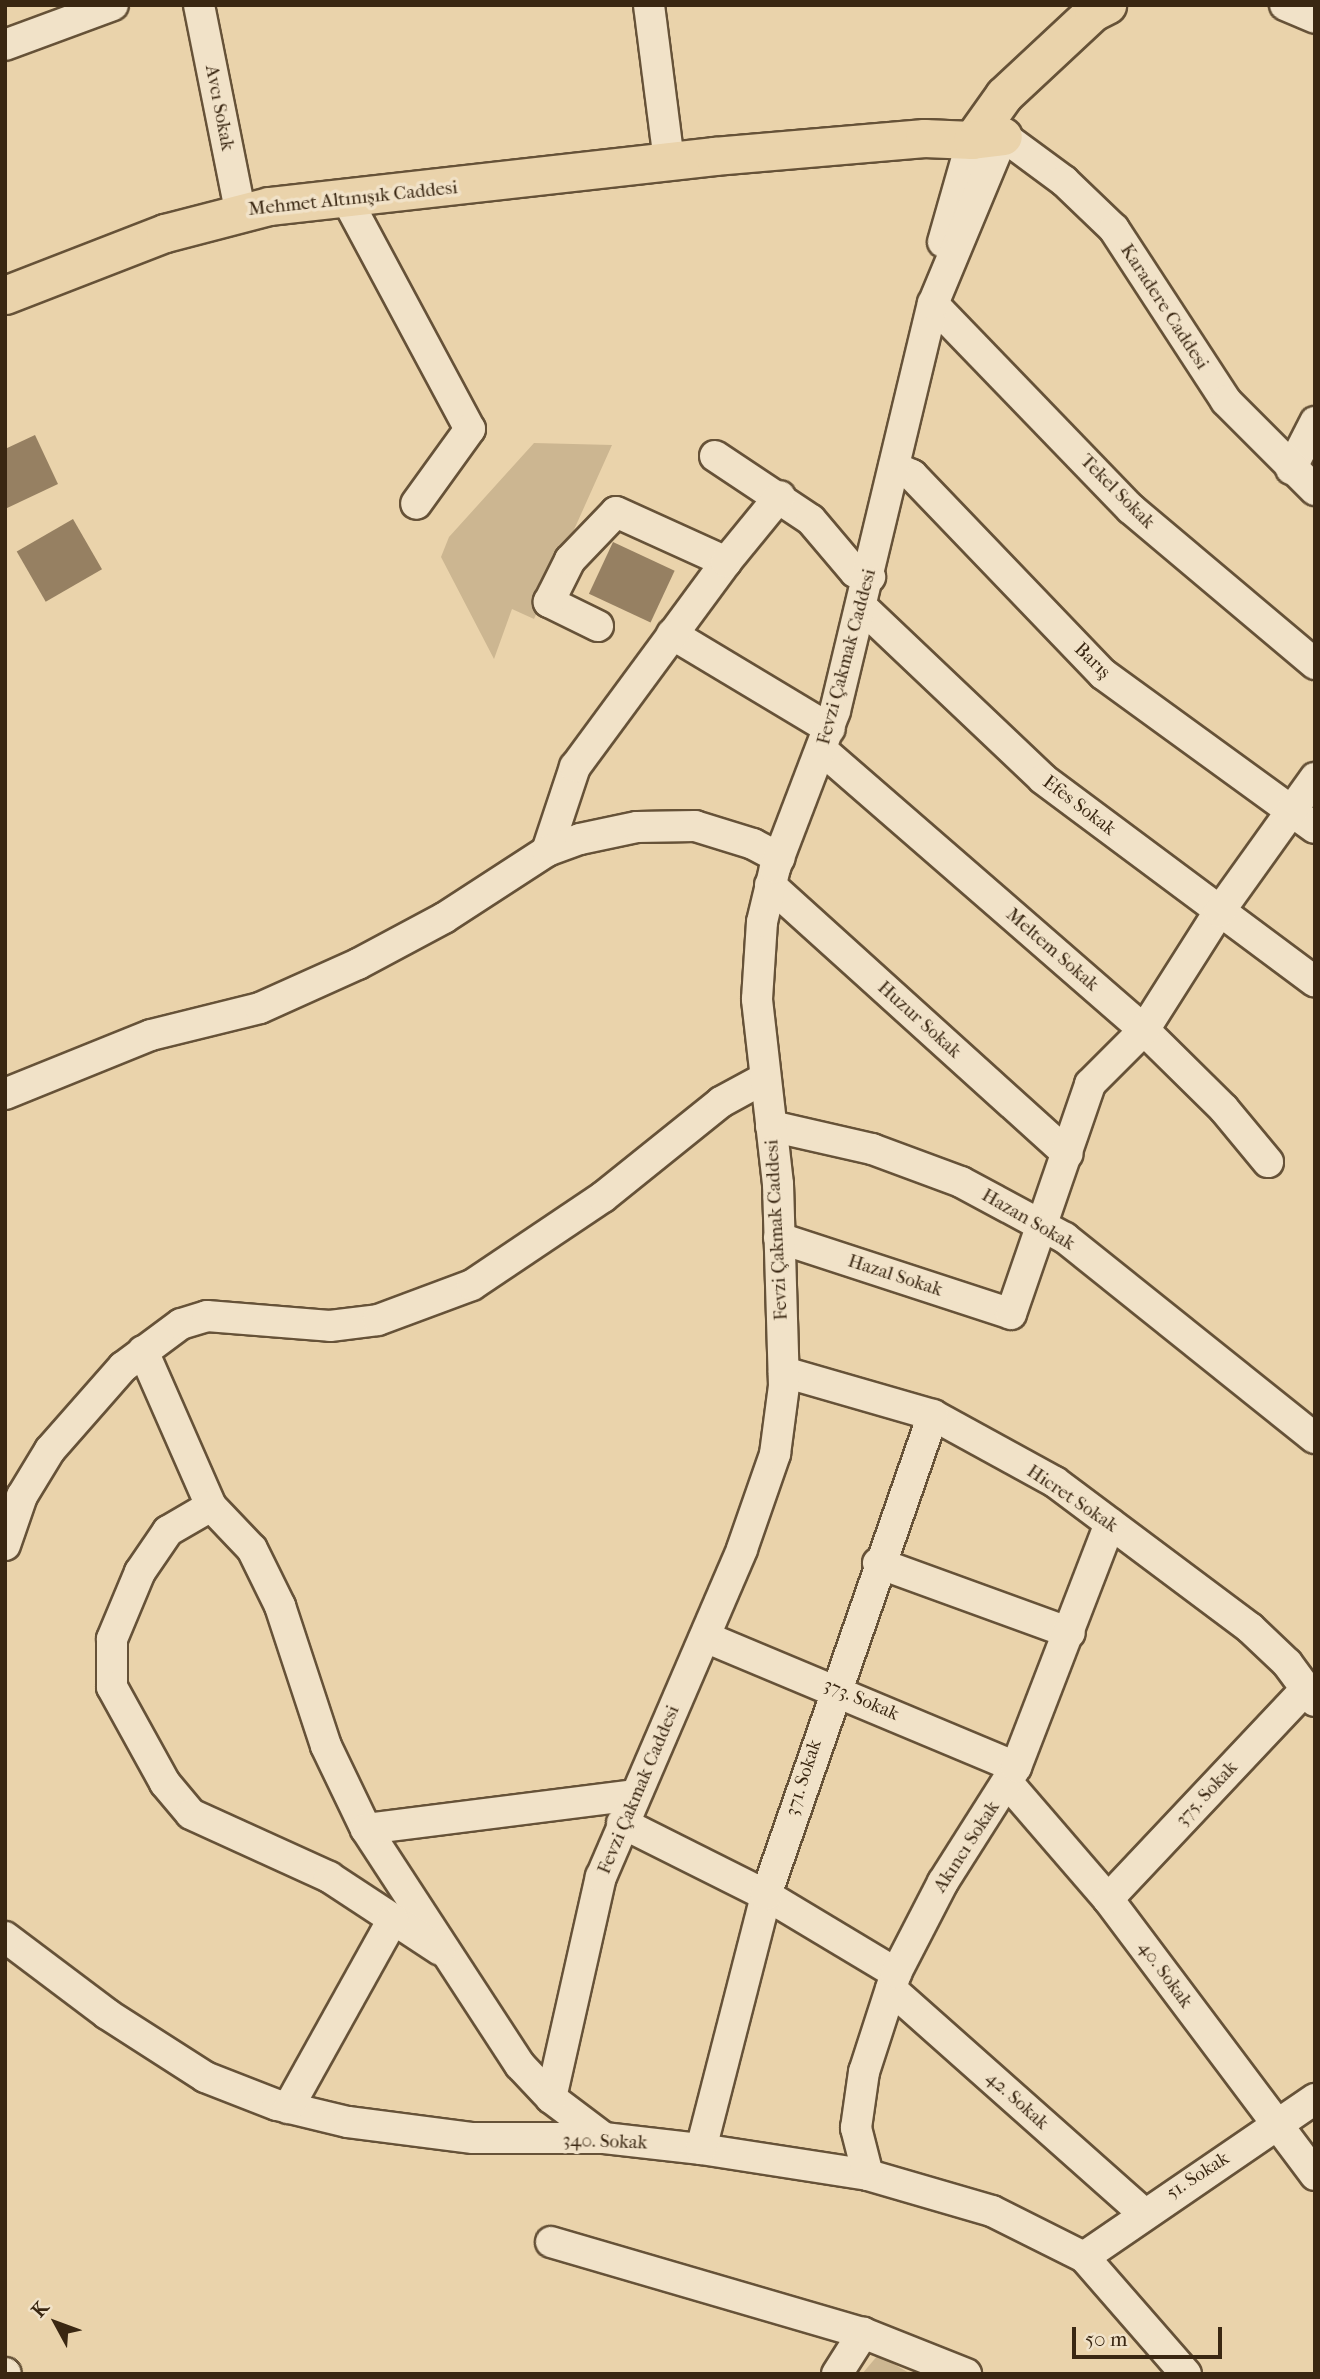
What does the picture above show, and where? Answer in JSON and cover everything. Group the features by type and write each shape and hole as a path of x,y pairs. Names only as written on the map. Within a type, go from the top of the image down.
{"main road":[{"name":"Fevzi Çakmak Caddesi","path":"987,130 1024,103 1102,20 1105,6"},
{"name":"Mehmet Altınışık Caddesi","path":"5,295 165,233 240,211 714,156 796,139 987,130"}],"street":[{"path":"5,45 113,5"},
{"name":"Avcı Sokak","path":"199,5 240,211"},
{"path":"649,5 669,161"},
{"path":"1285,5 1315,18"},
{"name":"Fevzi Çakmak Caddesi","path":"551,2098 601,1877 622,1822 705,1637 775,1454 784,1372 779,1238 757,965 774,872 826,740 863,608 933,304 987,130"},
{"name":"Karadere Caddesi","path":"987,130 1064,181 1114,229 1226,401 1291,469 1315,490"},
{"path":"347,200 470,429 416,504"},
{"name":"Tekel Sokak","path":"933,304 1131,509 1315,664"},
{"path":"1291,469 1315,422"},
{"path":"715,456 780,496 811,520 855,572 870,577"},
{"name":"Barış","path":"894,467 912,475 1103,674 1303,821"},
{"path":"547,851 575,767 726,562 780,496"},
{"path":"598,626 549,602 570,560 616,512 726,562"},
{"name":"Efes Sokak","path":"863,608 1043,779 1315,982"},
{"name":"Meltem Sokak","path":"673,634 826,740 1144,1030 1224,1109 1268,1162"},
{"path":"1043,1229 1090,1084 1144,1030 1219,912 1303,821 1315,778"},
{"name":"Huzur Sokak","path":"5,1094 151,1035 260,1008 358,964 444,918 547,851 637,827 695,826 753,844 774,872 1068,1154"},
{"path":"5,1545 22,1496 50,1450 96,1394 143,1350 181,1324 207,1316 330,1326 378,1320 472,1285 603,1197 721,1102 765,1078"},
{"name":"Hazan Sokak","path":"771,1126 872,1149 961,1182 1043,1229 1065,1238 1315,1438"},
{"name":"Hazal Sokak","path":"779,1238 1011,1314 1043,1229"},
{"path":"143,1350 211,1506 252,1549 280,1606 326,1746 366,1829 520,2065 551,2098 604,2138"},
{"name":"Hicret Sokak","path":"784,1372 933,1415 1055,1482 1250,1628 1287,1663 1310,1695"},
{"name":"371. Sokak","path":"701,2149 766,1895 834,1689 933,1415"},
{"path":"211,1506 168,1531 140,1572 112,1639 112,1687 164,1783 191,1814 329,1877 449,1955"},
{"name":"Akıncı Sokak","path":"868,2175 856,2128 864,2072 893,1981 943,1882 1012,1774 1070,1633 1110,1524"},
{"path":"878,1563 1070,1633"},
{"name":"373. Sokak","path":"705,1637 834,1689 1012,1774"},
{"name":"375. Sokak","path":"1108,1899 1310,1695"},
{"name":"40. Sokak","path":"1012,1774 1315,2175"},
{"path":"366,1829 635,1796"},
{"name":"42. Sokak","path":"622,1822 766,1895 893,1981 1143,2213"},
{"path":"288,2108 393,1919"},
{"name":"340. Sokak","path":"5,1937 107,2014 205,2077 288,2108 348,2122 473,2138 604,2138 701,2149 868,2175 992,2211 1084,2257 1186,2374"},
{"name":"51. Sokak","path":"1084,2257 1143,2213 1315,2099"},
{"path":"551,2242 863,2333 966,2374"},
{"path":"838,2374 863,2333"}],"shaded area":[{"path":"534,443 612,445 534,619 512,609 494,659 441,557 449,537"},
{"path":"878,2355 911,2374 862,2374"}],"building":[{"path":"35,435 58,484 5,509 5,449"},
{"path":"73,519 102,569 46,602 17,552"},
{"path":"613,542 675,571 651,622 589,594"}]}
